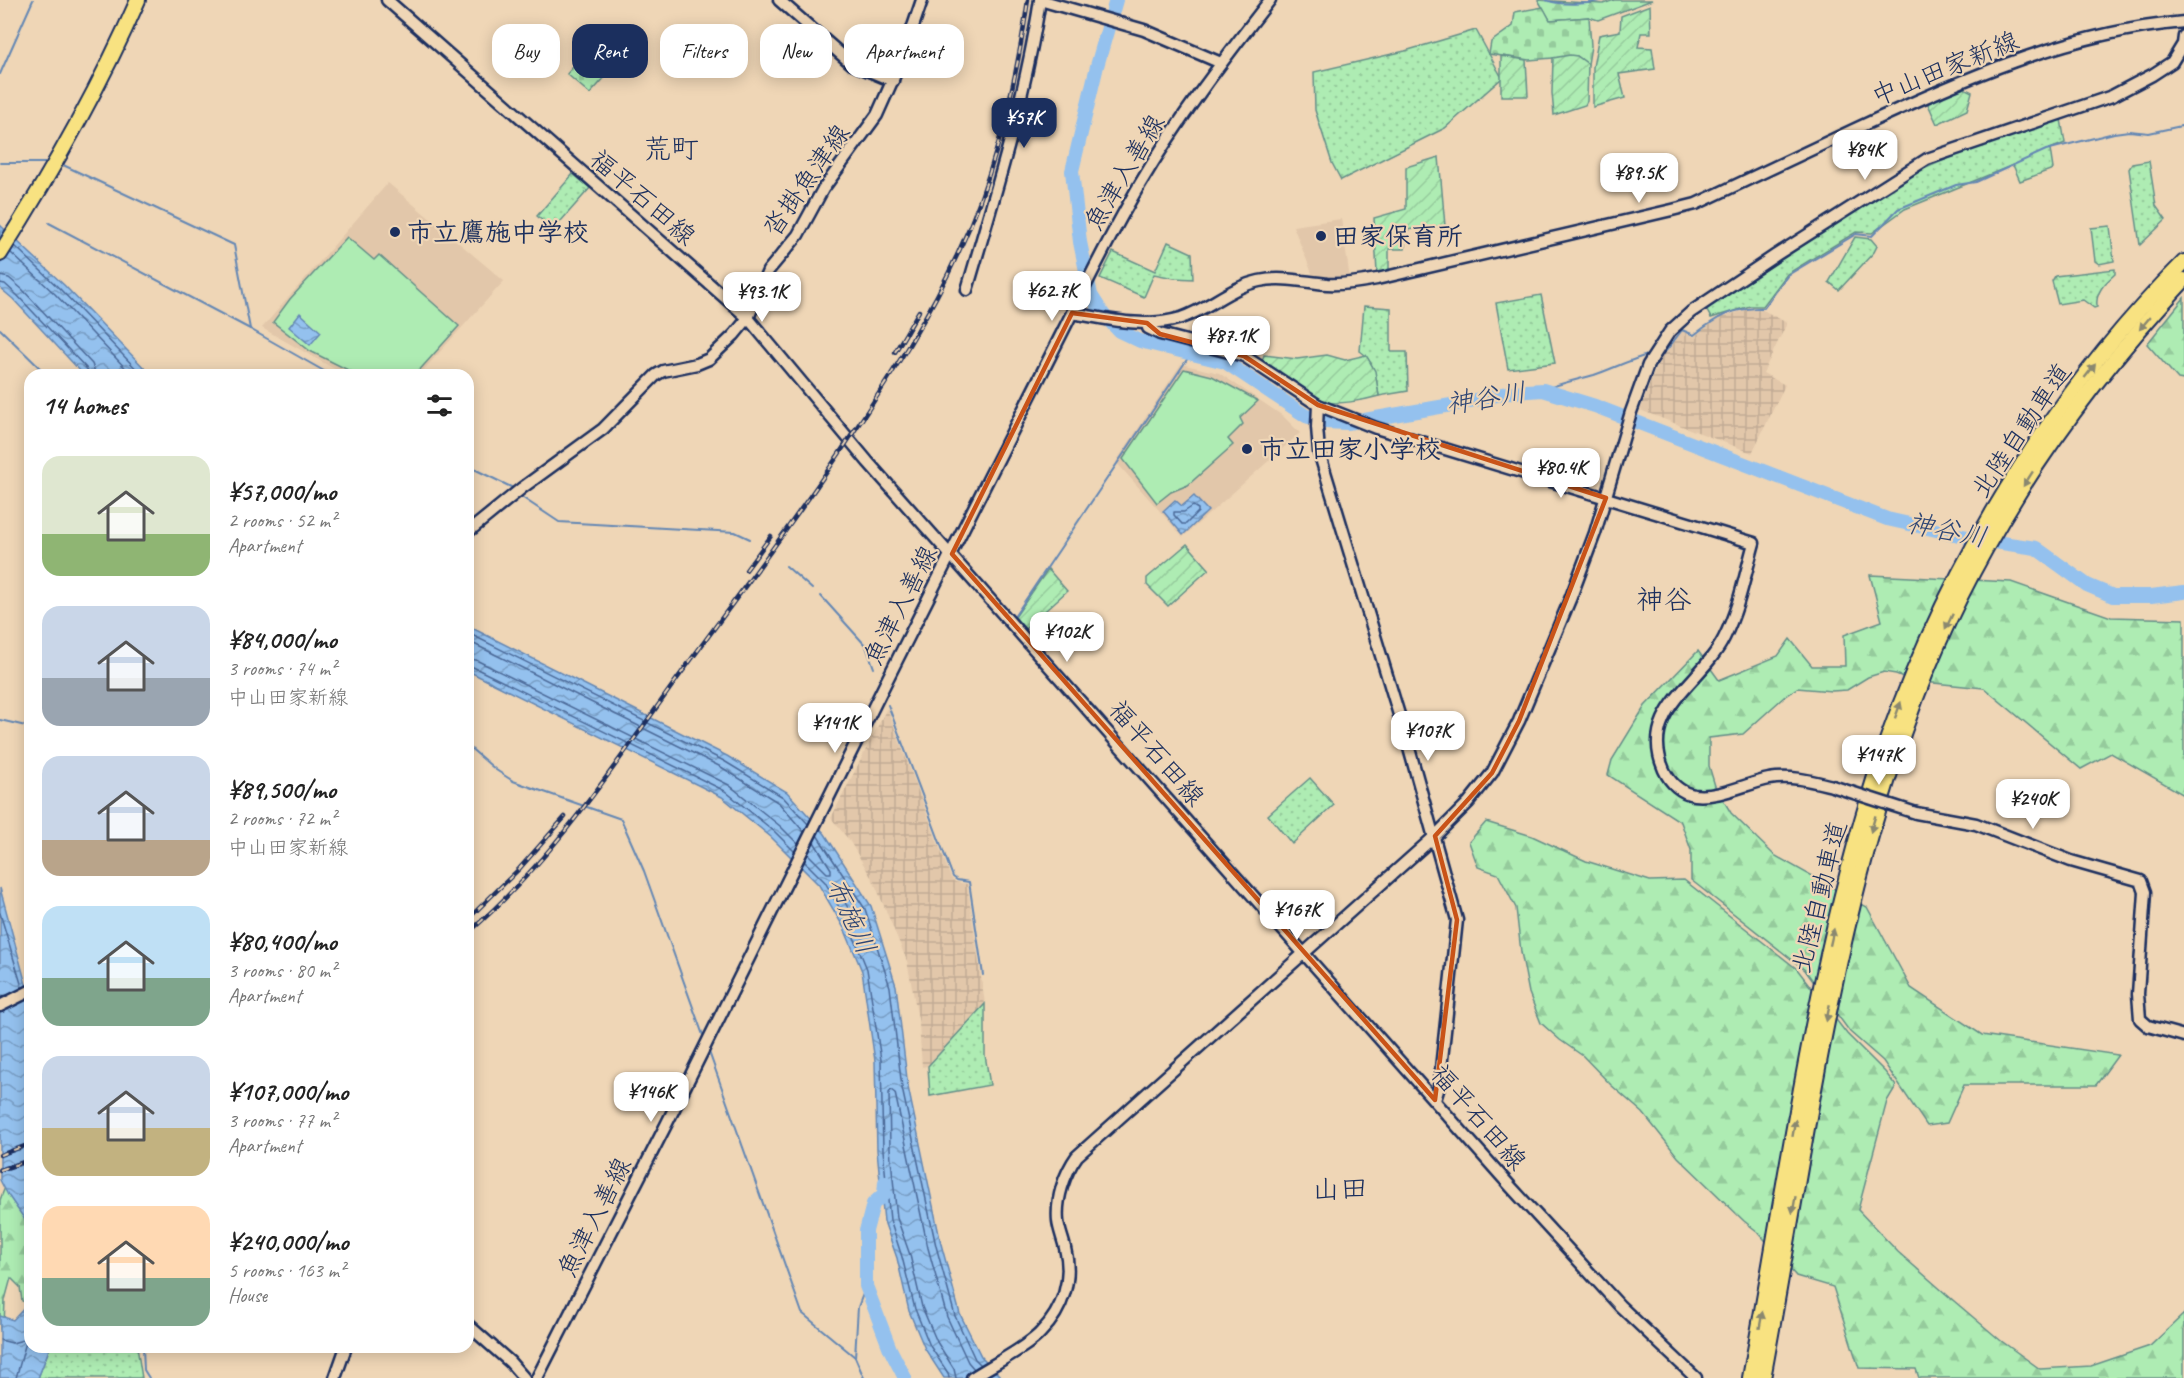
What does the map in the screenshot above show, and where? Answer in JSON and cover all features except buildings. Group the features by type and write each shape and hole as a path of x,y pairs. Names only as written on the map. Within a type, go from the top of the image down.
{"highway":[{"path":"0,254 36,198 111,62 138,0"},
{"name":"北陸自動車道","path":"1750,1378 1814,1020 1852,853 1869,794 1905,691 1945,602 1969,569 2040,438 2071,395 2143,305 2184,262"},
{"name":"北陸自動車道","path":"1993,525 2082,400 2152,314 2184,280"},
{"name":"北陸自動車道","path":"1763,1378 1826,1023 1864,856 1881,797 1917,695 1952,617 1969,569"}],"main road":[{"name":"福平石田線","path":"387,0 748,318 868,462 952,554 1510,1187 1620,1306 1696,1378"},
{"path":"779,0 852,64 893,81"},
{"name":"沓掛魚津線","path":"474,527 522,488 603,429 656,375 663,371 697,364 709,359 734,335 748,318 768,271 798,235 823,189 868,129 893,81 922,0"},
{"path":"967,290 1010,147 1032,53 1040,0 1144,30 1221,63"},
{"name":"魚津入善線","path":"537,1378 789,881 1088,279 1141,183 1221,63 1270,0"},
{"name":"中山田家新線","path":"1072,313 1130,323 1181,318 1243,286 1259,281 1277,279 1348,284 1377,279 1696,204 1972,76 2124,29 2184,22"},
{"path":"972,1378 1040,1335 1055,1317 1061,1305 1068,1268 1058,1220 1059,1198 1065,1177 1077,1156 1435,836 1468,803 1492,773 1520,722 1571,597 1606,498 1631,412 1648,365 1670,331 1700,305 1927,159 2112,96 2172,62 2183,44 2184,36"},
{"path":"1147,323 1148,328 1160,334 1244,356 1318,408 1330,409 1376,428 1754,543 1736,612 1723,641 1666,712 1659,726 1660,761 1667,777 1676,788 1692,795 1709,796 1772,779 1804,779 1917,813 1976,824 2071,861 2141,881 2145,892 2138,994 2140,1019 2148,1026 2184,1036"},
{"path":"1318,408 1319,452 1435,836 1457,920 1439,1087 1435,1100"},
{"path":"0,1006 24,994"},
{"path":"474,1330 510,1362 524,1378"},
{"path":"335,1378 344,1353"}],"highlighted area":[{"path":"1072,313 1147,323 1160,334 1244,356 1318,405 1606,498 1519,721 1492,773 1435,836 1457,920 1435,1100 952,554"}],"shaded area":[{"name":"市立鷹施中学校","path":"388,183 504,281 424,369 334,369 262,328"},
{"path":"1341,219 1350,279 1314,278 1293,226"},
{"path":"1748,309 1763,310 1787,323 1763,373 1785,385 1752,453 1640,410 1659,360 1681,330 1694,337 1716,319"},
{"path":"1181,364 1219,373 1283,416 1300,433 1183,537 1116,462"},
{"path":"887,708 951,878 955,882 967,884 985,1004 928,1066 922,1067 919,1024 907,961 874,882 849,840 831,818"}],"green space":[{"path":"1538,0 1603,4 1614,0 1652,0 1598,20 1589,17 1550,20"},
{"path":"1650,5 1651,33 1641,33 1638,47 1652,48 1655,69 1619,74 1625,98 1593,107 1593,67 1599,35 1620,31 1621,16"},
{"path":"1543,7 1550,20 1589,17 1591,46 1588,64 1577,56 1529,60 1489,54 1491,42 1513,26 1515,12"},
{"path":"1476,30 1502,78 1445,128 1341,180 1332,163 1315,110 1314,72 1405,51"},
{"path":"1501,56 1526,60 1528,96 1501,96"},
{"path":"1577,56 1588,64 1587,101 1585,105 1554,115 1553,58"},
{"path":"572,68 572,78 604,78 590,94 567,74"},
{"path":"1962,87 1972,92 1967,110 1937,124 1927,102"},
{"path":"2061,119 2065,143 2050,149 2053,169 2020,181 2013,165 1905,209 1872,233 1856,232 1787,274 1763,306 1750,306 1711,318 1706,309 1914,173 1980,145"},
{"path":"1439,157 1445,226 1405,230 1405,249 1389,249 1389,271 1377,273 1374,218 1406,209 1406,167"},
{"path":"2149,161 2156,206 2166,220 2140,245 2129,169 2132,164"},
{"path":"573,174 590,188 553,230 537,216"},
{"path":"2110,226 2114,261 2099,264 2095,261 2091,228"},
{"path":"347,237 374,260 379,255 459,326 420,369 346,369 310,351 273,322 290,299"},
{"path":"1855,237 1871,239 1877,246 1839,290 1829,282"},
{"path":"1168,242 1192,253 1193,279 1154,274 1144,297 1100,278 1113,252 1155,271"},
{"path":"2115,269 2115,274 2099,292 2097,307 2094,308 2083,300 2058,304 2052,281 2055,276"},
{"path":"1541,295 1555,363 1508,369 1496,303"},
{"path":"2184,298 2184,380 2178,379 2147,344"},
{"path":"1364,306 1391,308 1391,352 1407,352 1408,391 1379,396 1372,365 1360,351"},
{"path":"1264,355 1297,359 1327,355 1345,360 1366,355 1375,371 1379,396 1342,403 1322,401 1298,389 1261,363"},
{"path":"1184,369 1212,376 1258,401 1240,418 1243,424 1228,439 1233,445 1188,485 1171,492 1157,503 1123,459"},
{"path":"1187,544 1209,569 1168,606 1147,585 1147,578"},
{"path":"1048,569 1067,591 1025,629 1015,617"},
{"path":"1870,575 2011,582 2111,617 2184,619 2184,795 2111,753 2081,769 1984,688 1913,681 1884,672 1868,677 1847,690 1797,688 1743,734 1709,738 1709,766 1715,786 1731,813 1774,855 1867,907 1911,988 1982,1035 2118,1055 2096,1085 1964,1085 1947,1123 1927,1126 1883,1061 1850,1032 1805,970 1691,880 1691,850 1681,822 1608,775 1612,760 1645,706 1698,651 1719,680 1778,656 1790,639 1812,666 1845,666 1844,635 1882,621"},
{"path":"1310,778 1334,805 1292,844 1268,815"},
{"path":"1486,822 1532,836 1586,861 1650,881 1684,880 1797,969 1847,1034 1896,1086 1887,1101 1858,1210 1898,1252 2000,1340 2040,1369 2091,1366 2150,1346 2184,1314 2184,1378 1919,1378 1916,1369 1859,1368 1833,1287 1796,1276 1758,1232 1678,1157 1643,1113 1583,1056 1541,1023 1529,993 1516,908 1498,874 1478,867 1469,842"},
{"path":"985,1004 985,1055 990,1085 930,1096 928,1066"},
{"path":"24,1155 24,1302 20,1287 11,1278 5,1300 4,1327 0,1329 0,1200 7,1182"},
{"path":"48,1353 138,1353 142,1378 38,1378"}],"water":[{"path":"0,225 64,285 145,369 78,369 0,288"},
{"path":"300,313 321,332 310,345 289,327"},
{"path":"1194,496 1208,511 1183,535 1163,511 1175,500 1182,506"},
{"name":"布施川","path":"474,629 727,756 787,792 825,834 871,906 896,986 908,1087 941,1244 960,1314 981,1356 1002,1378 944,1378 925,1349 909,1311 897,1258 884,1221 877,1150 875,1061 862,971 844,928 819,885 771,837 722,797 474,674"},
{"path":"0,888 24,977 24,1218 0,1180"},
{"path":"24,1308 24,1353 48,1353 38,1378 0,1378 0,1316 13,1320"}],"waterway":[{"path":"0,74 33,0"},
{"name":"神谷川","path":"1116,0 1097,66 1072,171 1080,242 1091,295 1103,314 1119,331 1140,341 1225,362 1306,416 1325,422 1347,423 1511,392 1543,390 1595,406 1887,519 1981,540 2036,548 2087,585 2113,596 2151,596 2184,592"},
{"path":"1546,0 1575,4 1605,0"},
{"path":"1662,352 1666,351 1682,330 1694,335 1726,314 1743,309 1764,308 1788,275 1856,234 1872,236 1898,209 1956,185 1976,182 2046,150 2114,133 2129,131 2149,133 2184,127"},
{"path":"0,163 49,163"},
{"path":"61,164 234,245 250,329"},
{"path":"49,223 250,329 320,369"},
{"path":"0,329 41,369"},
{"path":"1014,617 1190,355"},
{"path":"1543,390 1594,375 1648,355"},
{"path":"474,469 513,488"},
{"path":"520,496 559,522 735,532 750,539"},
{"path":"786,566 812,589"},
{"path":"821,596 866,646 874,668"},
{"path":"888,705 953,877 969,882 983,975"},
{"path":"0,720 24,726"},
{"path":"474,751 513,781 621,819 644,871 704,1038"},
{"path":"708,1049 802,1313 855,1357 864,1378"},
{"path":"885,1182 884,1194 873,1204 866,1231 866,1286 890,1349 905,1378"},
{"path":"855,1357 858,1307 866,1286"},
{"path":"143,1353 144,1370 149,1378"}],"railway":[{"path":"474,927 528,874 608,775 812,494 910,344 948,275 983,191 1010,96 1028,0"},
{"path":"895,352 919,311"},
{"path":"746,570 771,536"},
{"path":"474,913 519,869 565,817"},
{"path":"0,1155 24,1146"},
{"path":"0,1170 24,1162"}],"place":[{"name":"市立鷹施中学校","path":"395,232"},
{"name":"田家保育所","path":"1321,236"},
{"name":"市立田家小学校","path":"1247,449"}],"district":[{"name":"荒町","path":"671,148"},
{"name":"神谷","path":"1664,599"},
{"name":"山田","path":"1340,1188"}]}
